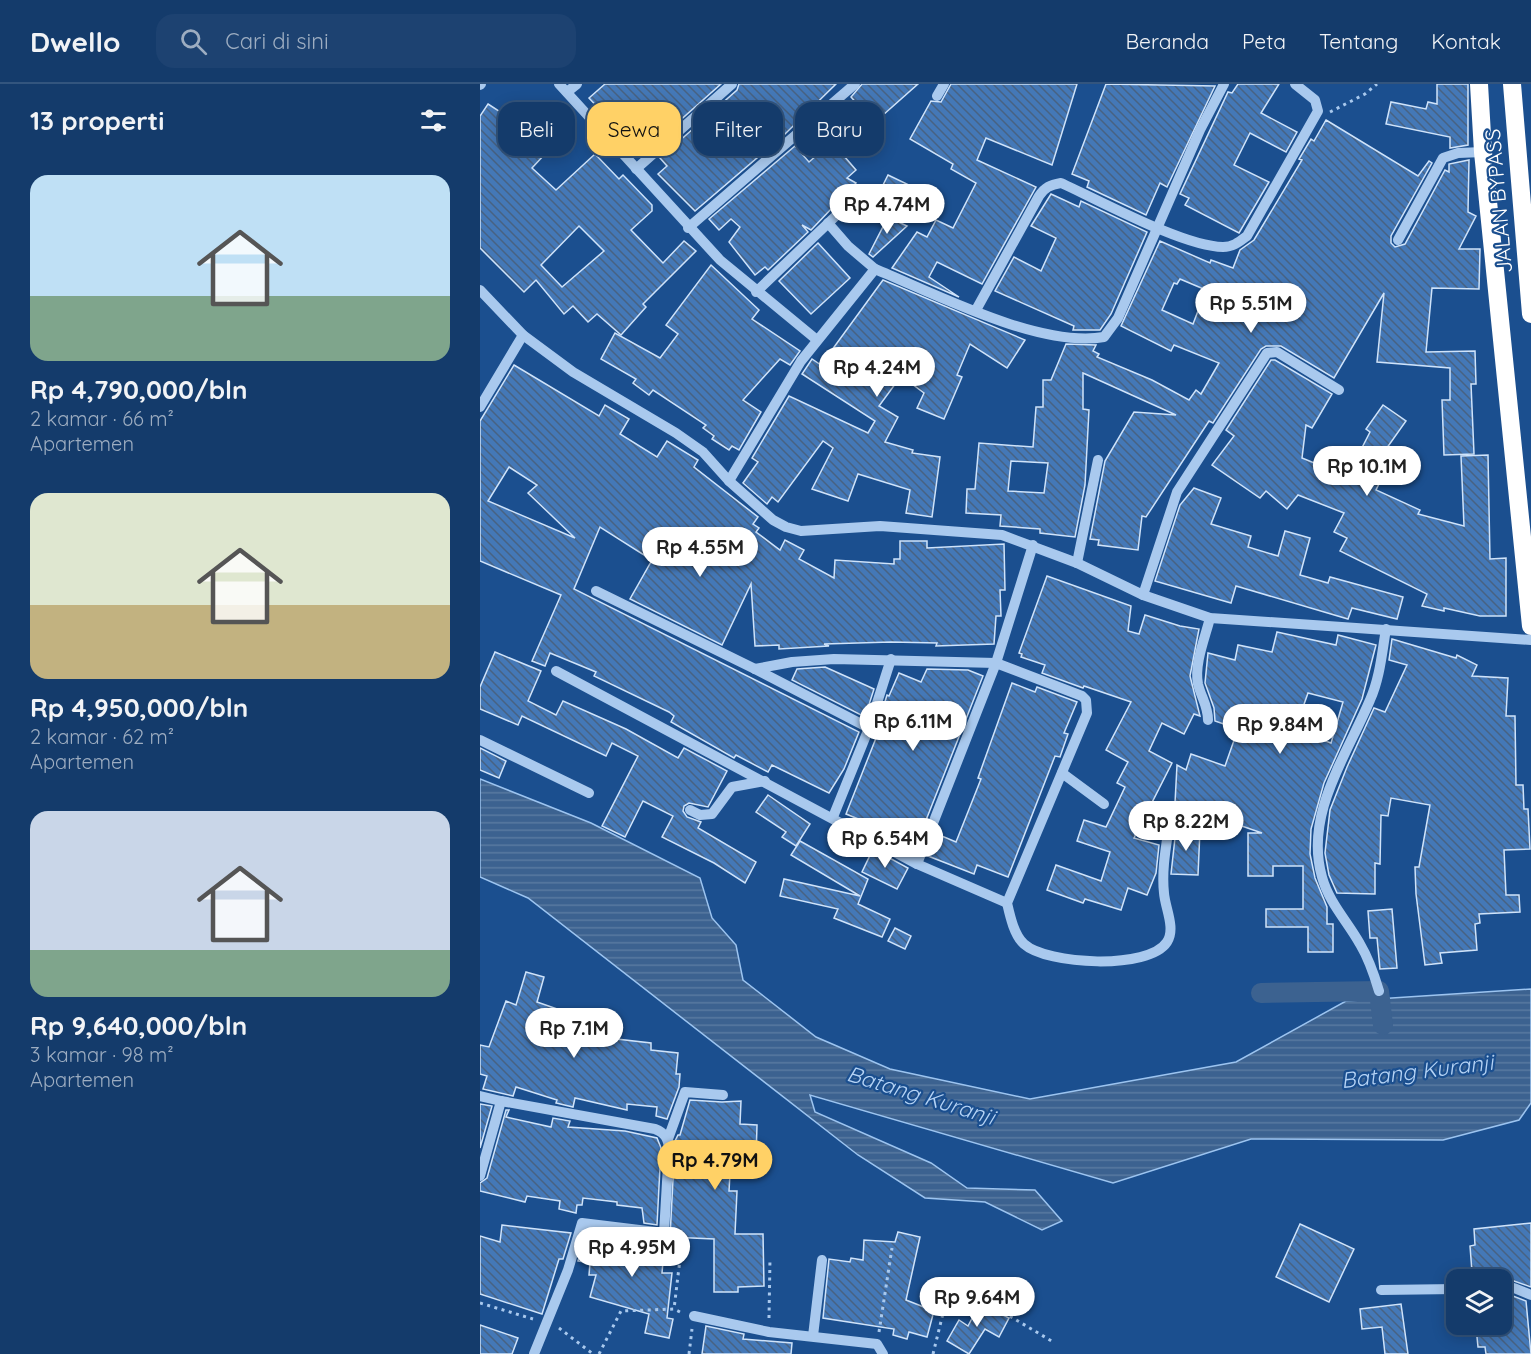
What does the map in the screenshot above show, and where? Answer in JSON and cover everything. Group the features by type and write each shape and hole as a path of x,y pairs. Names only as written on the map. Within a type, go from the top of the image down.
{"highway":[{"path":"1479,84 1483,152 1531,626"},
{"name":"JALAN BYPASS","path":"1512,84 1531,314"}],"street":[{"path":"577,84 563,88 688,228 756,292 817,340"},
{"path":"636,169 732,84"},
{"path":"688,228 855,84"},
{"path":"937,96 944,84"},
{"path":"828,223 848,246 875,269 1028,329 1088,340 1104,337 1118,318 1200,130 1224,84"},
{"path":"976,310 1039,196 1044,188 1052,184 1061,183 1159,227 1204,244 1223,247 1236,245 1247,236 1296,145 1318,111 1315,100 1295,84"},
{"path":"1398,240 1443,158 1458,153 1483,152"},
{"path":"756,292 860,189"},
{"path":"729,481 801,361 875,269"},
{"path":"480,290 523,335 573,372 676,433 703,452 729,481 773,520 801,531 855,526 979,531 1002,535 1033,545 1077,563 1143,595 1210,618 1531,640"},
{"path":"480,407 523,335"},
{"path":"1143,595 1177,492 1267,353 1276,352 1339,390"},
{"path":"1077,563 1098,459"},
{"path":"917,864 996,663 1033,545"},
{"path":"596,591 755,669 868,728"},
{"path":"1208,720 1208,710 1197,682 1199,661 1210,618"},
{"path":"1379,991 1370,962 1328,894 1319,857 1320,829 1328,793 1338,765 1371,699 1386,629"},
{"path":"755,669 792,662 834,659 996,663 1082,696 1086,700 1087,713 1006,903 1012,924 1023,943 1036,952 1090,961 1116,960 1155,952 1167,942 1171,930 1164,894 1164,869 1171,811"},
{"path":"833,817 868,728 891,659"},
{"path":"556,671 833,817 917,864 1006,903"},
{"path":"480,740 589,793"},
{"path":"1062,772 1104,804"},
{"path":"690,810 700,815 712,814 732,787 765,781"},
{"path":"534,1354 568,1270 582,1223 664,1233 668,1139 685,1092 723,1095"},
{"path":"480,1096 655,1129 662,1132 668,1139"},
{"path":"480,1176 501,1101"},
{"path":"813,1336 822,1260"},
{"path":"1512,1288 1531,1295"},
{"path":"1381,1290 1446,1289"},
{"path":"694,1316 769,1332 813,1336 880,1349"}],"path":[{"path":"1314,118 1341,108 1377,84"},
{"path":"664,1233 680,1259 674,1309"},
{"path":"880,1349 892,1248"},
{"path":"769,1332 770,1258"},
{"path":"933,1354 948,1293 959,1286 1055,1344"},
{"path":"599,1354 621,1311 674,1309 694,1316 689,1354"}],"water":[{"name":"Batang Kuranji","path":"480,779 591,823 700,878 712,918 736,945 743,980 816,1037 890,1069 1030,1099 1236,1062 1346,1001 1531,989 1531,1103 1519,1120 1443,1140 1251,1139 1113,1183 810,1095 815,1112 931,1163 967,1188 1035,1190 1062,1221 1042,1230 985,1202 925,1198 858,1155 528,898 480,877"}],"building":[{"path":"605,84 721,84 701,102 693,102 693,109 681,119 681,102 593,102 589,98"},
{"path":"739,84 836,84 818,102 795,102 795,124 783,136 783,102 723,102 737,90"},
{"path":"862,84 918,84 884,114 884,102 855,102 851,97"},
{"path":"951,84 1077,84 1052,165 986,138 977,160 1036,187 982,284 937,262 929,277 959,297 892,268 917,232 927,237 936,220 953,228 976,183 951,169 953,164 910,139 931,101 941,102"},
{"path":"1106,84 1215,86 1167,187 1160,183 1146,215 1087,187 1089,181 1072,174"},
{"path":"1238,84 1279,84 1261,113 1297,132 1286,152 1250,133 1234,165 1269,182 1239,233 1185,205 1189,198 1180,194 1228,92 1232,93"},
{"path":"1437,84 1468,84 1468,145 1450,148 1450,137 1386,124 1391,102 1426,109 1428,102 1437,104"},
{"path":"488,104 498,110 498,156 543,156 532,168 556,190 593,156 597,156 619,179 623,175 652,205 652,211 631,230 663,263 684,241 696,251 643,304 646,307 621,335 597,314 588,322 573,306 564,314 536,280 524,292 480,248 480,116","holes":["579,226 604,251 562,287 541,265"]},
{"path":"1326,120 1418,176 1429,161 1432,163 1391,236 1391,243 1395,247 1405,244 1445,170 1449,172 1449,164 1469,160 1468,212 1476,216 1459,249 1480,249 1479,289 1432,288 1426,352 1475,351 1476,384 1471,384 1474,454 1444,455 1442,400 1450,400 1450,368 1377,362 1384,293 1334,378 1281,346 1266,346 1261,349 1213,423 1209,421 1146,517 1142,516 1138,550 1098,545 1099,540 1090,539 1105,461 1134,412 1176,415 1083,373 1083,409 1089,410 1085,485 1075,537 1040,533 1040,529 1000,526 1001,515 966,513 967,489 975,489 979,443 1033,447 1036,407 1043,407 1043,380 1051,380 1066,344 1096,345 1093,351 1099,354 1097,357 1152,380 1189,400 1196,390 1201,394 1219,363 1174,345 1171,351 1121,326 1160,241 1210,263 1211,260 1233,268 1240,250 1254,240 1302,160 1299,159 1311,139 1314,141","holes":["1180,279 1206,290 1193,324 1162,310 1174,283 1177,284","1011,461 1048,463 1044,493 1008,491"]},
{"path":"693,129 693,156 759,156 695,211 658,174 667,166 660,158 662,156 681,156 681,139"},
{"path":"795,146 795,156 804,156 809,162 816,156 844,156 856,170 847,178 856,183 811,230 802,225 808,232 768,270 765,267 755,275 729,242 740,227 731,219 719,230 709,219"},
{"path":"888,175 909,185 898,206 878,221 853,209 867,189 878,195"},
{"path":"1051,194 1079,207 1081,201 1147,232 1111,314 1100,330 1073,330 1074,326 995,291 1014,257 1041,271 1056,238 1031,226"},
{"path":"888,217 907,226 873,257 869,254"},
{"path":"818,243 850,278 811,314 779,281"},
{"path":"711,265 759,310 752,319 800,351 790,365 780,359 743,400 761,412 739,450 732,446 729,450 712,439 714,436 703,428 706,425 653,390 649,395 633,383 636,379 601,359 615,333 660,358 678,334 666,325"},
{"path":"883,280 1025,340 1007,368 970,344 957,375 962,377 944,419 917,408 924,393 901,376 879,406 898,417 885,442 913,450 912,453 940,457 932,517 906,513 910,490 858,474 848,501 812,489 833,448 823,441 778,502 772,497 767,504 743,483 758,462 752,458 789,396 868,433 875,421 802,374 812,359 821,365"},
{"path":"1271,360 1275,360 1332,394 1312,428 1306,425 1302,458 1329,469 1332,462 1351,469 1370,432 1366,429 1383,405 1406,421 1379,459 1389,464 1376,490 1420,510 1418,514 1464,526 1461,456 1488,455 1490,559 1506,558 1506,616 1480,616 1422,606 1427,594 1340,551 1347,538 1334,532 1344,513 1298,495 1287,509 1266,491 1260,498 1212,465 1234,436 1226,430"},
{"path":"514,365 599,416 605,405 629,419 620,434 657,457 667,441 698,460 694,467 758,517 753,524 759,528 756,532 780,550 785,540 804,550 799,559 834,578 835,560 894,564 894,559 900,559 900,541 927,541 927,548 1004,544 1005,590 1000,590 1001,616 996,616 994,644 936,646 937,643 891,642 824,644 829,646 779,649 779,645 755,646 751,584 722,645 630,599 652,560 600,527 574,589 859,732 844,769 829,793 772,765 768,772 736,755 734,758 671,722 674,716 669,712 594,676 596,672 550,653 545,666 532,661 561,595 480,561 480,421","holes":["509,467 537,485 528,493 575,538 488,501"]},
{"path":"1194,488 1221,498 1211,524 1251,536 1248,547 1278,556 1285,531 1310,538 1300,575 1328,583 1330,577 1403,597 1397,619 1352,608 1348,619 1236,586 1231,603 1155,581 1180,505"},
{"path":"1047,576 1131,606 1128,631 1139,634 1145,615 1180,626 1199,629 1190,676 1200,716 1194,714 1184,734 1162,723 1149,751 1172,763 1134,838 1159,845 1156,873 1147,895 1128,888 1121,910 1085,899 1083,903 1047,890 1056,865 1101,881 1110,852 1077,841 1084,820 1106,827 1125,787 1117,783 1128,762 1106,750 1131,702 1042,673 1045,665 1021,657 1022,654 1019,653"},
{"path":"1277,632 1336,645 1338,635 1376,645 1362,699 1324,783 1311,829 1310,854 1315,878 1327,907 1327,924 1333,924 1333,952 1308,952 1308,927 1266,927 1266,909 1303,909 1303,866 1273,866 1273,876 1248,876 1248,833 1262,833 1175,803 1177,765 1186,770 1191,754 1225,766 1238,729 1215,721 1214,708 1205,683 1208,653 1235,660 1238,645 1272,652","holes":["1308,693 1343,702 1331,743 1295,730"]},
{"path":"1392,639 1456,658 1457,655 1477,665 1472,676 1508,678 1506,716 1515,716 1516,785 1523,785 1524,809 1528,809 1530,849 1504,850 1506,895 1519,895 1520,912 1479,914 1480,923 1475,924 1477,950 1440,953 1442,963 1425,965 1416,894 1415,867 1419,867 1430,805 1391,798 1388,816 1381,815 1380,864 1375,863 1375,894 1337,893 1329,875 1325,853 1330,810 1347,767 1374,708 1385,712 1407,665 1389,660"},
{"path":"495,652 541,671 528,701 556,715 563,701 626,729 678,758 684,748 727,771 708,807 689,803 684,806 683,811 687,817 701,822 698,828 756,862 745,883 714,863 662,837 673,816 643,801 625,837 602,826 638,756 612,743 606,756 522,716 518,725 480,709 480,687"},
{"path":"825,667 874,689 865,717 792,680 797,669"},
{"path":"927,669 968,670 983,676 913,853 880,836 883,829 846,814 876,738 874,737 887,695 889,696 899,673 921,682"},
{"path":"1012,683 1035,692 1037,687 1077,702 1064,733 1068,734 1060,757 1055,756 1008,877 977,865 974,874 928,856 937,834 956,842 981,779 978,778"},
{"path":"480,748 506,761 499,778 480,770"},
{"path":"768,795 810,824 796,846 782,837 786,832 756,812"},
{"path":"1176,829 1200,830 1198,875 1171,874"},
{"path":"800,841 868,879 858,904 890,919 882,937 834,918 838,909 780,896 784,879 860,896 791,855"},
{"path":"873,849 908,868 897,889 862,872"},
{"path":"1392,909 1397,968 1380,969 1377,938 1370,938 1368,911"},
{"path":"895,928 911,936 905,949 888,941"},
{"path":"526,972 544,977 537,1002 560,1010 558,1016 610,1030 608,1038 651,1043 651,1050 678,1053 676,1074 680,1074 679,1087 667,1119 656,1116 657,1107 627,1104 627,1110 575,1098 573,1107 556,1103 557,1100 516,1087 513,1096 483,1089 487,1076 480,1074 480,1045 489,1047 506,1001 516,1005"},
{"path":"690,1100 741,1101 740,1124 757,1125 756,1158 731,1157 729,1191 737,1191 735,1234 763,1234 764,1286 738,1287 738,1292 714,1292 714,1239 670,1237 675,1141 680,1135"},
{"path":"480,1104 492,1106 480,1148"},
{"path":"506,1110 509,1110 506,1117 551,1127 553,1118 570,1121 568,1127 625,1131 657,1138 661,1148 657,1225 644,1223 642,1208 617,1205 617,1202 583,1198 582,1205 577,1205 576,1213 559,1209 560,1201 527,1196 525,1202 480,1191 480,1183 487,1178"},
{"path":"1531,1223 1531,1287 1512,1281 1512,1269 1472,1269 1470,1246 1475,1245 1474,1229"},
{"path":"1300,1224 1354,1249 1329,1302 1276,1277"},
{"path":"502,1225 571,1233 563,1259 559,1259 542,1314 480,1294 480,1236 500,1242"},
{"path":"898,1232 920,1237 906,1300 934,1311 927,1337 909,1332 907,1339 893,1335 894,1329 823,1318 829,1259 850,1262 851,1258 863,1260 864,1240 895,1242"},
{"path":"617,1238 665,1240 662,1273 672,1273 667,1318 673,1319 669,1338 645,1333 649,1314 590,1297 596,1275 589,1275 590,1263 578,1261 584,1242 616,1244"},
{"path":"1512,1296 1526,1301 1531,1354 1486,1354 1485,1347 1478,1347 1477,1335 1512,1335"},
{"path":"980,1303 1009,1318 999,1337 985,1329 969,1354 947,1341 959,1320 968,1326"},
{"path":"1401,1304 1408,1354 1385,1354 1382,1327 1362,1329 1360,1309"},
{"path":"480,1325 518,1338 512,1354 480,1354"},
{"path":"706,1326 744,1334 743,1339 792,1343 791,1354 702,1354"}],"waterway":[{"path":"1261,993 1379,991 1383,1025"}]}
